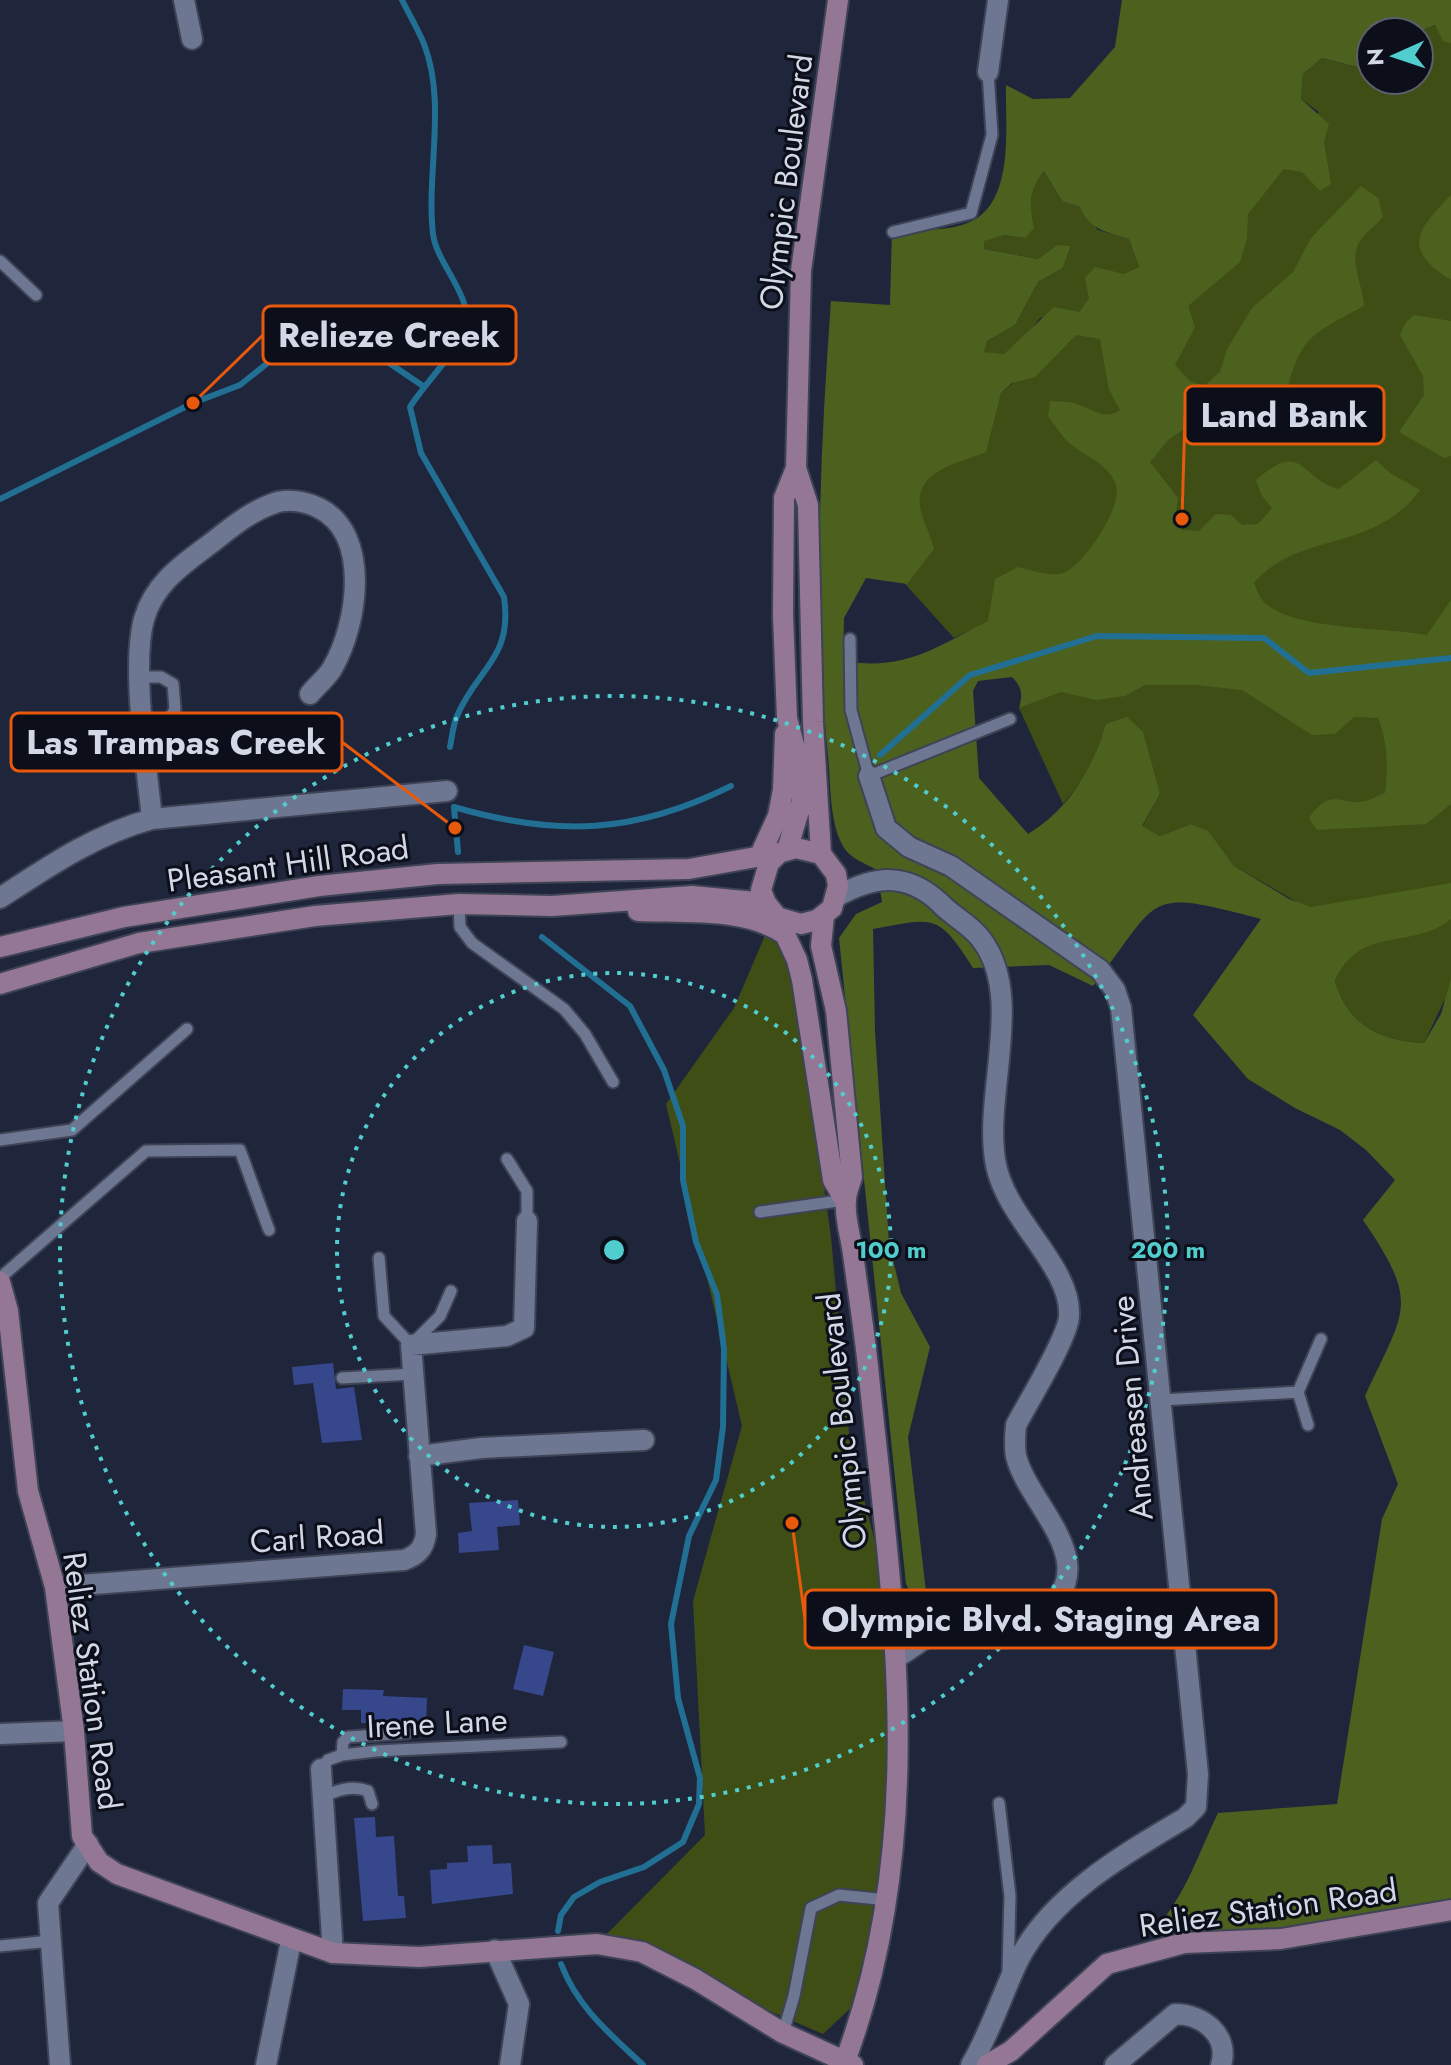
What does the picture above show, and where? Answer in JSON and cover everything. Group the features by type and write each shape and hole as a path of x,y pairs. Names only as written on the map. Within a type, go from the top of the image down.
{"street":[{"path":"184,0 192,39"},
{"name":"Olympic Boulevard","path":"821,854 813,722 808,505 796,468 801,271 838,0"},
{"path":"988,72 998,0"},
{"name":"Olympic Boulevard","path":"796,468 784,498 787,718 775,853 763,876 776,918 802,980 833,1180 845,1200 865,1340 897,1657 899,1810 887,1900 869,1991 849,2063"},
{"path":"152,819 144,731 144,619 155,594 170,574 246,517 274,503 290,501 311,504 332,514 345,530 353,554 353,600 344,643 332,669 310,694"},
{"name":"Andreasen Drive","path":"869,776 886,828 909,847 951,866 1082,957 1100,970 1115,990 1127,1041 1198,1774 1196,1807 1185,1818 1095,1874 1037,1932 1020,1959 990,2033 971,2065"},
{"path":"0,898 56,861 121,828 152,819 447,791"},
{"path":"775,853 804,848 821,854 836,874 859,885"},
{"name":"Pleasant Hill Road","path":"0,947 124,917 319,886 438,874 689,869 775,853"},
{"path":"836,874 836,897"},
{"path":"552,906 715,914 765,924 776,918 801,924 824,916 836,897 859,885 904,879 931,893 981,938 994,963 1001,993 992,1107 996,1168 1014,1211 1066,1288 1069,1317 1016,1425 1014,1440 1023,1472 1061,1533 1066,1577 1053,1604 1023,1624 979,1633 928,1636 897,1657"},
{"name":"Pleasant Hill Road","path":"0,984 139,943 315,916 459,904 552,906 692,896 776,918"},
{"name":"Olympic Boulevard","path":"824,916 821,946 836,1011 852,1177 845,1200"},
{"path":"411,1345 507,1336 524,1328 527,1221"},
{"name":"Reliez Station Road","path":"0,1280 8,1311 28,1491 55,1587 74,1731 82,1836 99,1862 117,1874 291,1941 333,1953 419,1957 597,1944 642,1952 695,1979 783,2033 849,2063"},
{"name":"Carl Road","path":"55,1587 404,1560 414,1556 425,1544 411,1345"},
{"path":"419,1456 481,1448 644,1440"},
{"path":"894,1617 928,1636"},
{"path":"0,1734 74,1731"},
{"path":"321,1769 333,1953"},
{"path":"60,2065 48,1903 88,1844"},
{"name":"Reliez Station Road","path":"987,2065 1011,2051 1107,1964 1184,1943 1281,1939 1451,1910"},
{"path":"266,2065 291,1941"},
{"path":"495,1950 519,2004 510,2065"},
{"path":"1115,2065 1175,2014 1187,2014 1214,2029 1222,2044 1221,2065"}],"lane":[{"path":"893,232 971,213 992,135 988,72"},
{"path":"0,261 36,295"},
{"path":"850,639 851,710 869,776 1010,719"},
{"path":"142,677 161,677 173,684 175,709 166,726 144,731"},
{"path":"459,904 460,927 472,943 564,1009 585,1034 613,1082"},
{"path":"0,1140 72,1130 187,1029"},
{"path":"0,1280 146,1151 240,1150 269,1230"},
{"path":"507,1159 527,1191 527,1221"},
{"path":"760,1212 845,1200"},
{"path":"379,1258 384,1316 411,1345 440,1316 451,1291"},
{"path":"1308,1425 1298,1392 1321,1339"},
{"path":"342,1378 413,1374"},
{"path":"1162,1400 1298,1392"},
{"path":"342,1755 343,1742 348,1737 407,1733"},
{"name":"Irene Lane","path":"321,1769 328,1760 342,1755 561,1742"},
{"path":"323,1797 337,1790 362,1789 368,1791 372,1804"},
{"path":"999,1803 1010,1896 1007,1991"},
{"path":"783,2033 811,1908 839,1895 887,1900"},
{"path":"0,1946 51,1941"}],"green space":[{"path":"1122,0 1451,0 1451,43 1443,41 1435,25 1435,16 1355,16 1355,66 1322,58 1303,74 1301,99 1329,124 1324,142 1331,184 1320,191 1302,172 1284,169 1248,214 1247,239 1240,262 1188,306 1195,327 1175,365 1190,381 1204,386 1220,372 1227,349 1252,308 1293,272 1311,238 1361,186 1378,198 1383,217 1357,247 1355,261 1364,306 1310,339 1296,362 1285,399 1243,415 1199,419 1169,439 1150,462 1178,498 1176,512 1182,530 1199,531 1216,514 1231,515 1242,525 1258,524 1272,508 1262,496 1256,480 1284,462 1300,465 1326,484 1339,489 1376,460 1390,473 1420,490 1401,510 1381,524 1292,555 1272,566 1254,583 1262,600 1275,610 1294,617 1316,623 1427,635 1451,600 1451,804 1426,824 1317,830 1309,818 1324,802 1337,799 1366,801 1385,793 1386,755 1378,718 1354,717 1335,734 1312,735 1242,690 1196,685 1145,685 1125,696 1096,700 1061,692 1019,708 1021,691 1012,677 978,681 973,691 979,778 1028,834 1056,813 1077,787 1094,757 1106,724 1127,717 1143,732 1160,794 1142,826 1160,836 1191,824 1208,831 1234,866 1289,899 1311,907 1451,883 1451,919 1436,929 1372,945 1358,952 1346,963 1335,981 1348,1009 1368,1028 1393,1039 1424,1043 1441,1014 1451,979 1451,1902 1388,1920 1163,1937 1155,1929 1183,1889 1218,1813 1337,1804 1382,1519 1398,1484 1365,1396 1397,1324 1401,1307 1400,1290 1381,1248 1363,1220 1395,1180 1366,1150 1340,1130 1295,1108 1248,1079 1193,1015 1261,919 1194,904 1174,903 1159,907 1132,933 1093,986 1049,965 973,968 951,937 933,923 873,929 875,1032 889,1243 901,1293 930,1347 908,1437 928,1609 918,1606 906,1584 839,938 856,914 882,902 877,870 854,857 838,836 831,802 823,700 820,529 831,301 890,305 892,230 956,227 981,215 993,201 1004,164 1006,85 1033,99 1070,98 1115,47","holes":["1044,171 1062,201 1080,207 1089,221 1100,229 1129,239 1139,267 1124,274 1095,267 1085,278 1089,298 1079,312 1054,307 1004,354 984,352 987,341 1015,325 1038,282 1063,268 1071,246 1057,245 1038,259 984,249 984,241 1004,235 1025,238 1034,228 1031,198","1076,335 1100,339 1109,390 1120,410 1103,414 1074,403 1050,401 1048,416 1067,441 1107,471 1116,485 1114,506 1092,546 1066,572 1048,574 1018,567 995,579 988,621 935,648 884,663 843,661 844,618 866,578 907,584 934,549 920,507 920,494 925,484 942,469 986,452 1001,393 1012,383 1035,377"]},
{"path":"1435,25 1441,36 1451,26 1451,1006 1444,1001 1424,1043 1380,1034 1368,1028 1348,1009 1335,981 1344,960 1370,944 1234,866 1207,831 1191,824 1160,836 1142,827 1160,794 1102,736 1088,774 1063,804 1019,708 1051,695 969,631 954,638 898,576 928,463 999,400 1001,393 1092,317 1251,209 1284,169 1319,112 1301,99 1303,74 1322,58 1355,67 1355,96 1435,96"},
{"path":"1044,171 1062,201 1080,207 1098,230 1129,239 1139,267 1089,298 1079,312 1040,318 1024,338 1003,355 983,352 987,341 1015,325 1038,282 1063,268 1071,247 1057,245 1038,259 984,249 984,240 1004,235 1025,238 1032,186"},
{"path":"1451,195 1451,280 1425,259 1420,249 1420,239 1430,219"},
{"path":"1414,315 1451,321 1451,456 1444,458 1399,432 1424,395 1423,376 1400,335 1406,322"},
{"path":"766,933 776,939 788,962 799,1006 831,1237 850,1444 894,1617 900,1736 869,1991 823,2034 695,1979 597,1944 705,1835 693,1601 742,1426 666,1104 734,1008"}],"building":[{"path":"333,1363 336,1389 354,1387 362,1440 322,1443 313,1383 294,1385 292,1367"},
{"path":"518,1500 520,1525 497,1527 499,1550 459,1553 458,1533 472,1531 469,1503"},
{"path":"524,1645 554,1652 543,1696 513,1689"},
{"path":"343,1689 384,1690 383,1696 427,1698 426,1725 361,1723 361,1710 342,1710"},
{"path":"375,1817 376,1837 394,1836 398,1896 404,1896 406,1918 363,1921 354,1818"},
{"path":"492,1845 493,1864 511,1863 513,1894 432,1904 430,1870 447,1869 447,1863 468,1862 467,1846"}],"waterway":[{"path":"402,0 424,44 431,67 435,114 433,234 441,258 461,295 467,320 460,340 410,407 421,453 504,597 505,618 498,649 457,716 450,747"},
{"path":"0,499 193,403 240,385 279,354 318,341 364,346 423,386"},
{"path":"880,755 970,675 1097,636 1264,638 1309,673 1451,658"},
{"path":"458,852 454,807 527,823 595,826 662,814 731,786"},
{"path":"542,937 630,1006 664,1070 683,1126 683,1180 696,1242 717,1295 724,1349 723,1427 716,1480 689,1536 671,1624 678,1698 700,1778 699,1804 683,1842 644,1867 600,1882 574,1897 561,1915 558,1931"},
{"path":"561,1964 585,2007 643,2065"}],"place":[{"name":"Relieze Creek","path":"193,403"},
{"name":"Land Bank","path":"1182,519"},
{"name":"Las Trampas Creek","path":"455,828"},
{"name":"Olympic Blvd. Staging Area","path":"792,1523"}]}
